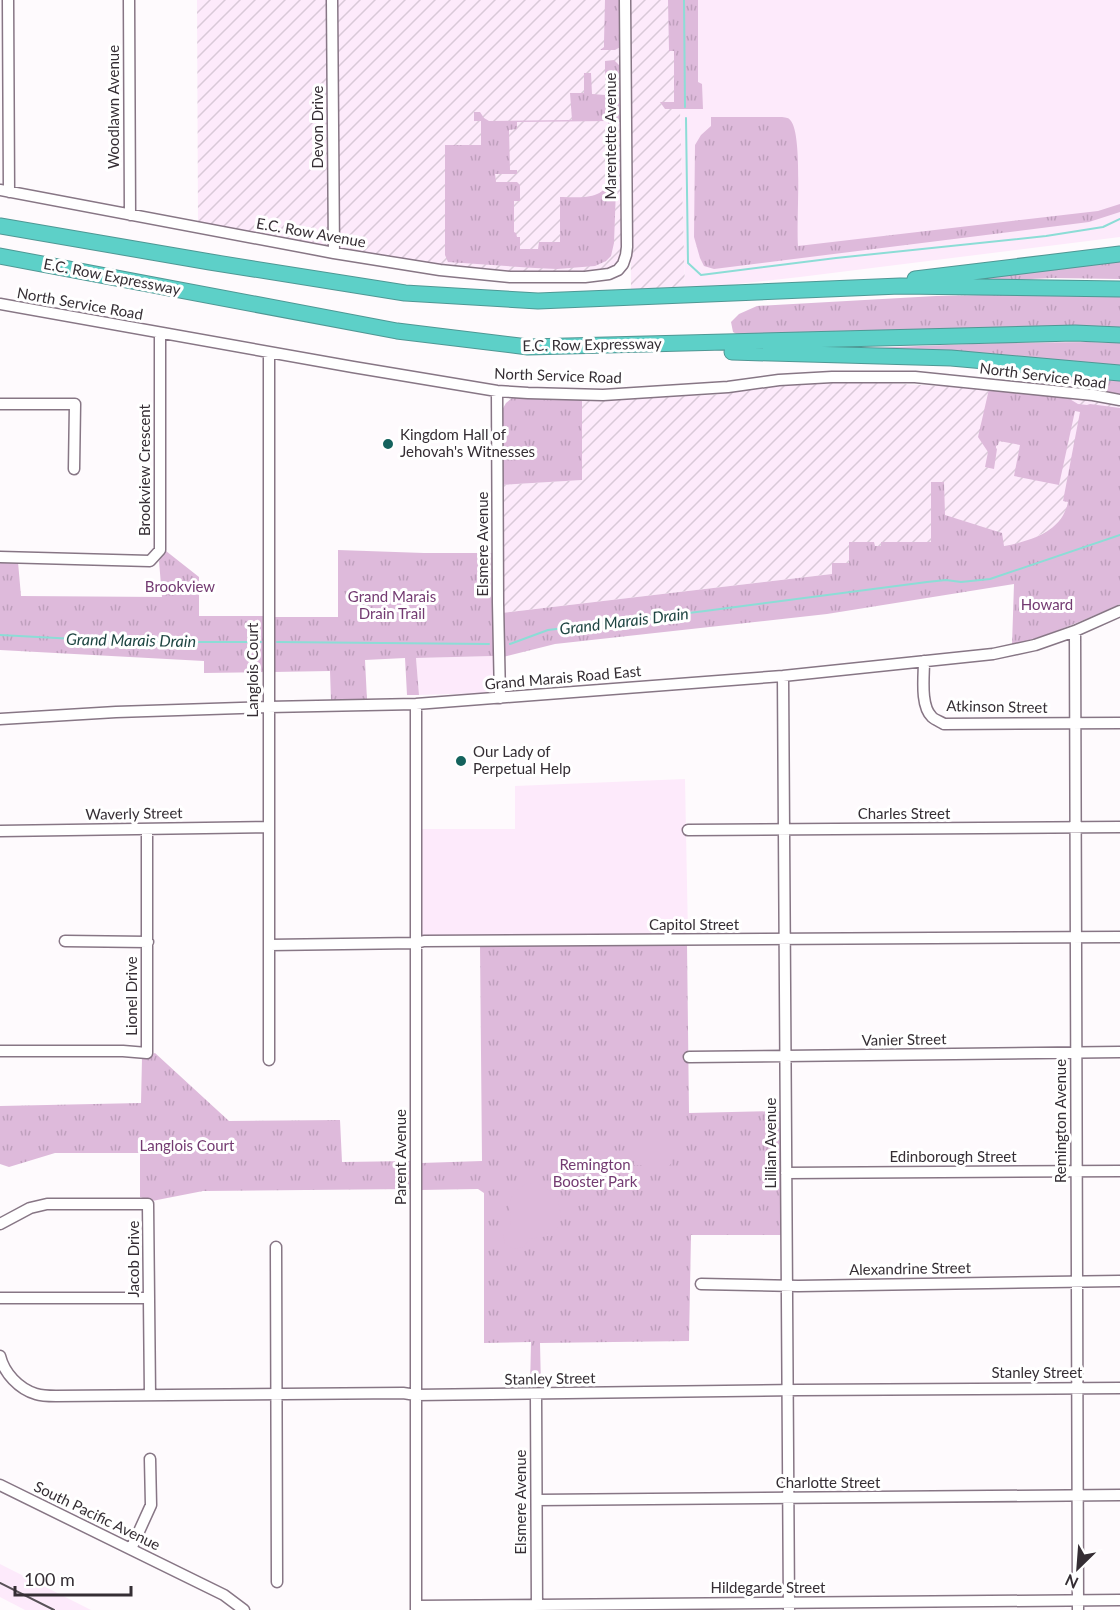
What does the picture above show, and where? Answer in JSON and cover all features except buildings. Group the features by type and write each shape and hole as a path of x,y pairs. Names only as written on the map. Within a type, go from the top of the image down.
{"highway":[{"name":"E.C. Row Expressway","path":"0,226 405,293 538,302 900,286 1120,289"},
{"path":"801,291 1120,254"},
{"name":"E.C. Row Expressway","path":"0,256 397,331 528,347 1052,333 1120,335"},
{"path":"528,347 951,358 1120,373"}],"street":[{"path":"4,191 8,0"},
{"name":"Woodlawn Avenue","path":"129,0 130,215"},
{"name":"Devon Drive","path":"332,0 334,253"},
{"name":"Marentette Avenue","path":"618,270 623,264 627,247 625,0"},
{"name":"E.C. Row Avenue","path":"4,191 334,253 440,270 510,277 585,278 618,270"},
{"name":"North Service Road","path":"0,304 160,334 497,391 603,395 728,387 779,380 832,377 915,377 1093,395 1120,400"},
{"name":"Brookview Crescent","path":"0,557 150,561 160,550 160,334"},
{"name":"Langlois Court","path":"269,353 269,1060"},
{"name":"Elsmere Avenue","path":"497,391 500,698"},
{"path":"0,404 75,404 74,469"},
{"name":"Grand Marais Road East","path":"0,719 268,706 416,704 783,675 993,654 1035,645 1075,631 1120,611"},
{"name":"Remington Avenue","path":"1075,631 1078,1605"},
{"name":"Atkinson Street","path":"924,661 924,700 932,717 944,724 1120,723"},
{"name":"Lillian Avenue","path":"783,675 789,1606"},
{"name":"Parent Avenue","path":"416,704 416,1608"},
{"name":"Waverly Street","path":"0,831 269,827"},
{"name":"Charles Street","path":"688,830 1120,827"},
{"name":"Lionel Drive","path":"0,1051 147,1053 147,829"},
{"name":"Capitol Street","path":"269,945 424,941 1120,937"},
{"path":"65,941 148,942"},
{"name":"Vanier Street","path":"689,1057 1120,1052"},
{"name":"Edinborough Street","path":"786,1173 1120,1171"},
{"name":"Jacob Drive","path":"0,1224 30,1208 47,1204 148,1204 150,1395"},
{"path":"276,1247 277,1582"},
{"name":"Alexandrine Street","path":"701,1284 787,1286 1120,1281"},
{"path":"0,1298 149,1298"},
{"name":"Stanley Street","path":"0,1356 2,1366 16,1382 36,1394 56,1396 1120,1388"},
{"name":"Elsmere Avenue","path":"536,1394 537,1607"},
{"path":"131,1550 151,1505 150,1459"},
{"name":"South Pacific Avenue","path":"0,1485 224,1595 244,1610"},
{"name":"Charlotte Street","path":"537,1500 1120,1496"},
{"name":"Hildegarde Street","path":"416,1608 1078,1605 1120,1600"}],"shaded area":[{"path":"197,0 621,0 622,253 616,265 602,273 582,275 463,270 198,224"},
{"path":"629,0 680,0 680,109 685,290 631,292"},
{"path":"680,0 1120,0 1120,237 685,290 680,109"},
{"path":"845,381 1018,390 1069,396 1120,407 1120,488 1073,477 1067,510 1054,527 1027,542 832,574 502,613 501,485 582,480 582,400 712,395 782,385"},
{"path":"493,656 495,687 490,693 419,695 416,658"},
{"path":"685,779 688,936 419,937 418,829 515,829 515,786"},
{"path":"0,1564 91,1610 25,1610 0,1597"}],"green space":[{"path":"605,0 621,0 622,46 615,50 600,50 604,47"},
{"path":"668,0 698,0 698,82 702,84 703,109 665,109 660,102 674,102 674,51 669,51"},
{"path":"614,60 619,65 620,122 616,122 616,150 608,149 608,121 517,122 517,129 509,130 510,170 517,170 517,174 495,174 496,182 517,182 520,185 520,201 514,201 514,232 517,237 520,237 520,249 538,249 539,242 560,242 560,197 583,197 603,191 607,185 611,168 617,161 614,243 611,256 595,266 557,269 448,262 445,255 445,145 481,145 481,121 474,121 474,112 480,112 489,121 572,120 570,93 584,93 584,73 591,73 592,94 605,95 605,61"},
{"path":"711,117 782,117 791,121 795,130 798,161 798,246 1098,211 1120,204 1120,212 1089,222 714,269 704,266 694,237 695,145 701,135 711,126"},
{"path":"1120,257 1120,279 1052,278 915,285"},
{"path":"1025,294 1120,297 1120,328 740,336 733,332 731,322 739,314 757,306 936,296"},
{"path":"998,343 1120,343 1120,368 842,349"},
{"path":"1051,375 1120,381 1120,397 1091,391 1092,386 1087,385 1050,385"},
{"name":"Howard","path":"989,389 1063,395 1078,404 1120,408 1120,604 1067,627 1012,645 1014,584 827,614 555,644 503,657 502,613 832,574 832,563 849,563 849,542 874,542 875,546 881,546 881,542 931,542 931,482 944,482 945,515 1002,533 1004,546 1044,533 1059,521 1068,502 1063,501 1080,412 1075,411 1059,485 1014,476 1020,445 999,441 996,446 994,469 985,467 988,452 978,437"},
{"path":"512,398 582,400 582,480 501,485 502,410"},
{"name":"Grand Marais Drain Trail","path":"338,550 493,553 493,656 416,658 419,695 407,695 405,658 365,660 367,700 331,701 330,671 273,672 273,617 338,617"},
{"name":"Brookview","path":"166,551 199,577 199,616 263,616 265,672 204,673 204,661 0,650 0,562 18,562 21,596 162,597 159,561"},
{"name":"Remington Booster Park","path":"687,944 689,1113 781,1111 785,1235 691,1235 689,1341 540,1343 541,1389 530,1389 531,1342 484,1343 484,1193 478,1189 419,1190 421,1163 482,1161 480,945"},
{"name":"Langlois Court","path":"155,1053 229,1121 340,1120 342,1162 412,1161 410,1189 203,1191 152,1201 140,1197 140,1153 55,1153 9,1167 0,1164 0,1106 141,1103 142,1058"},
{"path":"634,1142 672,1142 672,1162 670,1165 634,1165"},
{"path":"528,1183 541,1185 557,1196 560,1220 554,1235 529,1239 524,1247 514,1249 505,1244 503,1234 510,1227 512,1196"}],"waterway":[{"path":"684,0 685,107"},
{"path":"686,118 688,263 701,275 1046,236 1103,227 1120,219"},
{"path":"510,644 548,630 927,582 990,579 1120,535"},
{"name":"Grand Marais Drain","path":"0,635 132,642 261,642"},
{"name":"Grand Marais Drain","path":"277,642 489,644"}],"railway":[{"path":"0,1583 54,1610"}],"place":[{"name":"Kingdom Hall of Jehovah's Witnesses","path":"388,444"},
{"name":"Our Lady of Perpetual Help","path":"461,761"}]}
